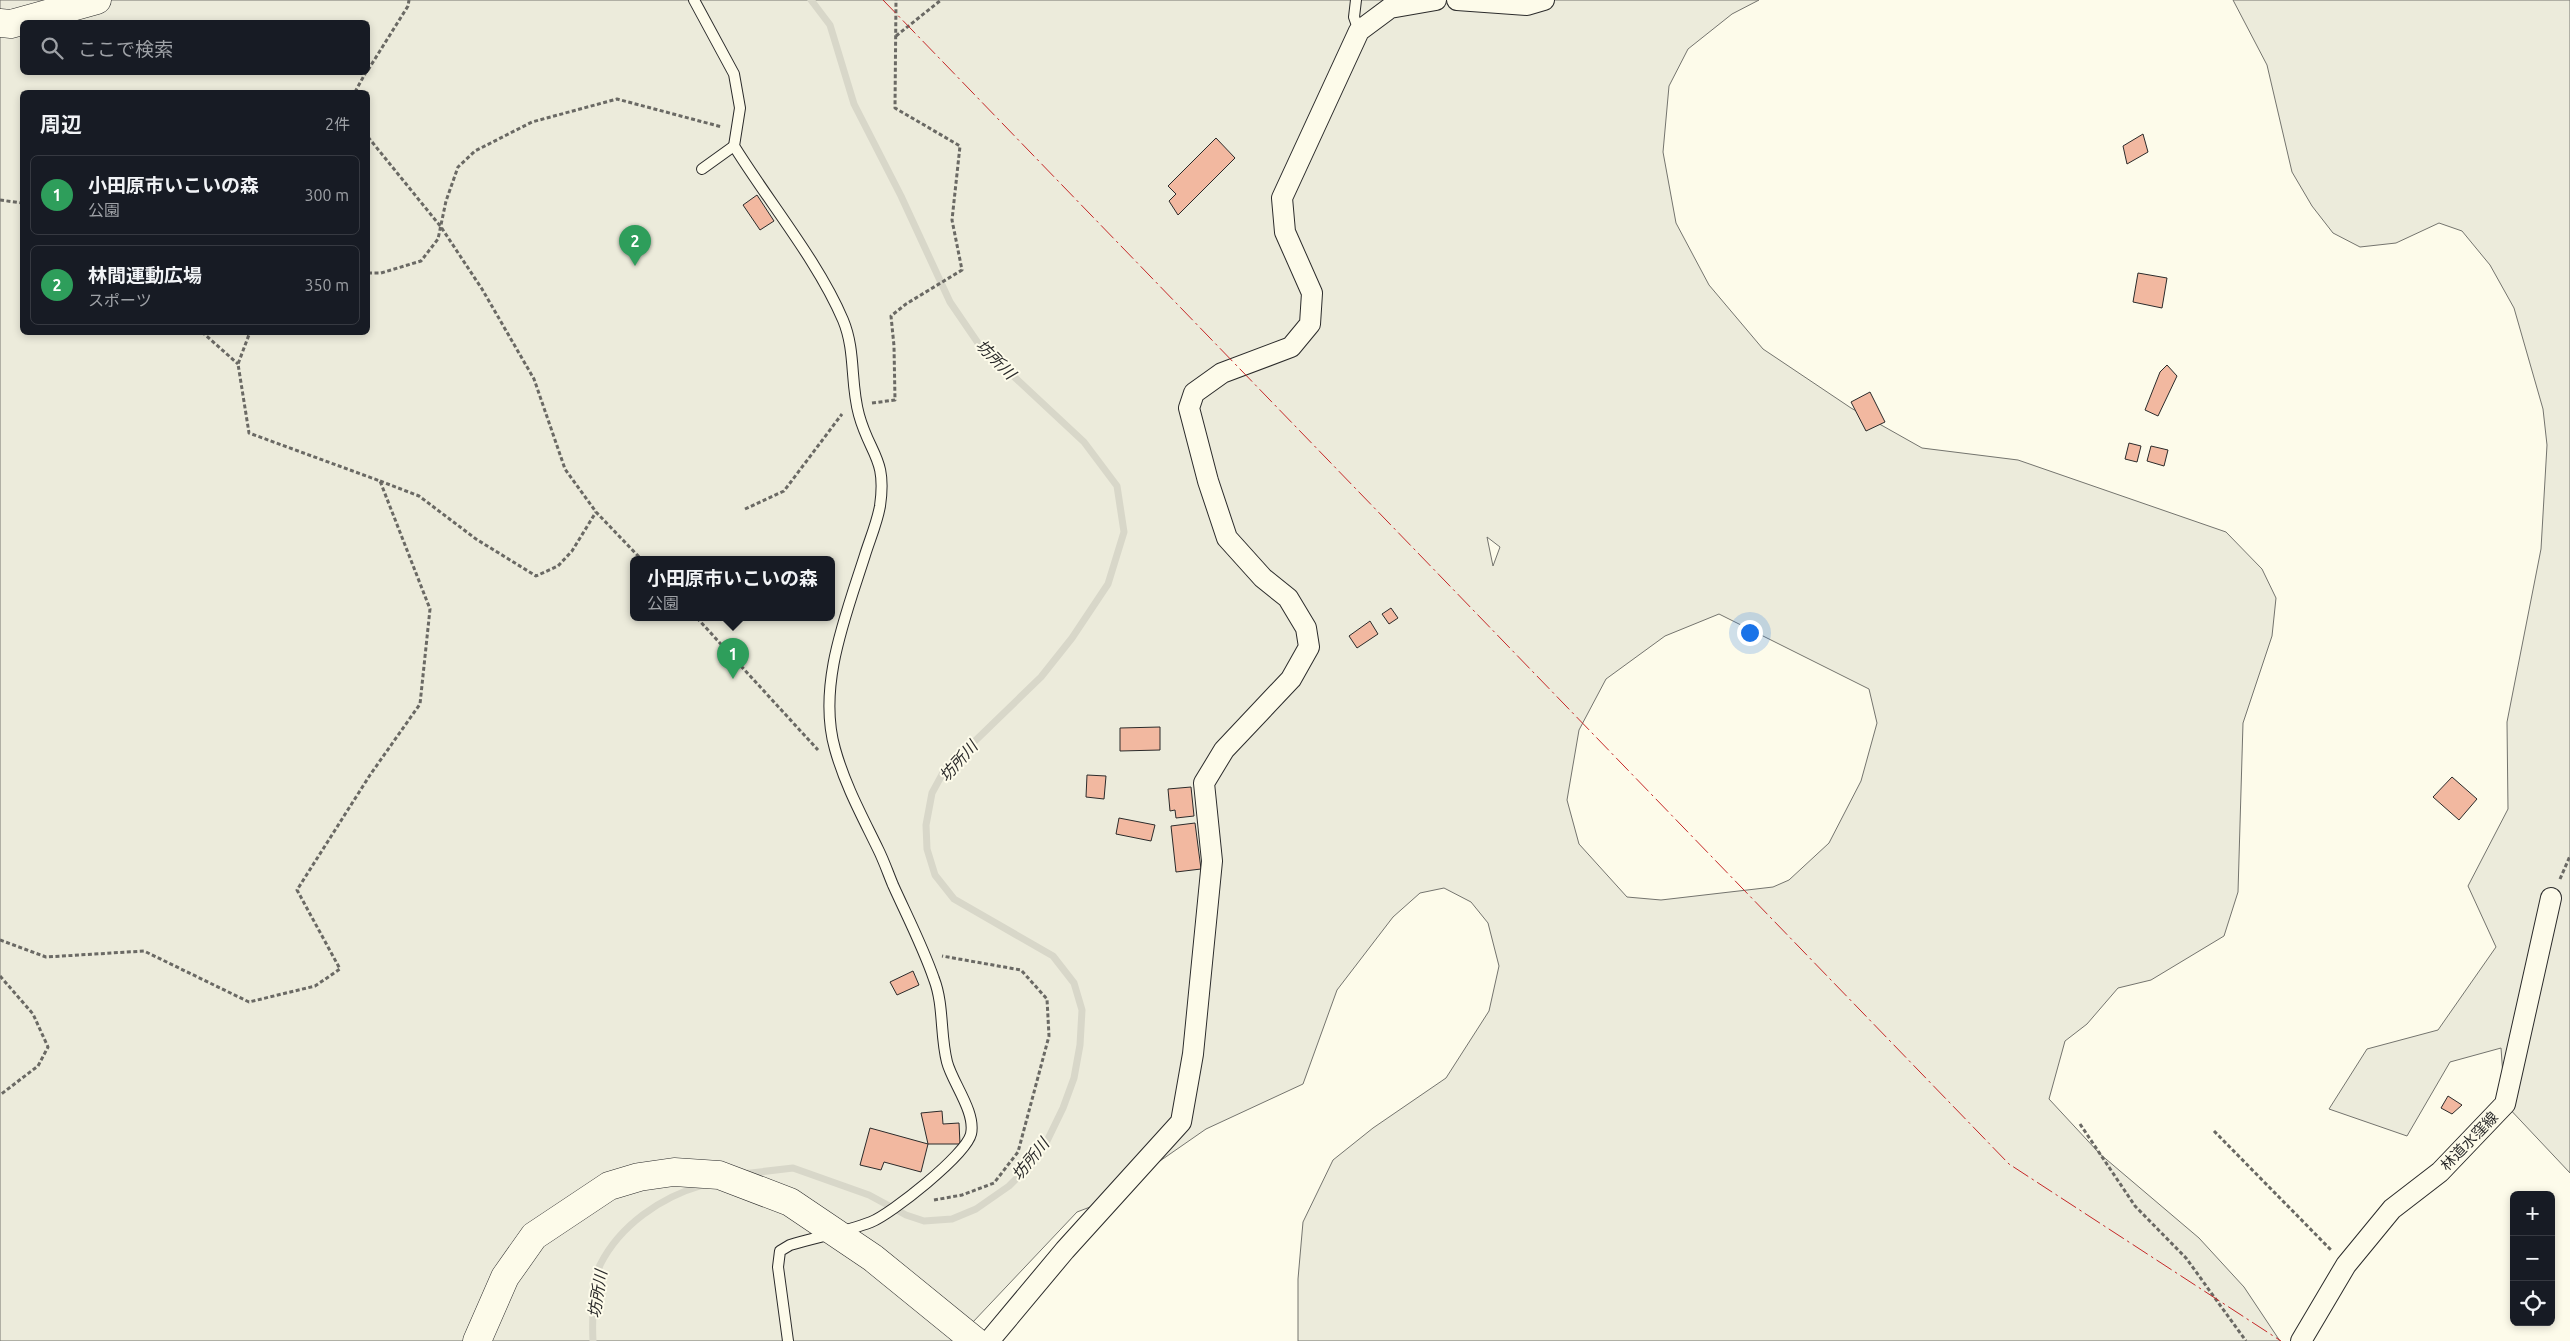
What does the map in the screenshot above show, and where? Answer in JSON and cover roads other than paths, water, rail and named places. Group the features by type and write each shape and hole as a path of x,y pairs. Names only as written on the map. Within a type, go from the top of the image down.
{"street":[{"path":"24,20 97,0"},
{"path":"989,1341 1065,1250 1180,1122 1193,1054 1211,870 1204,783 1224,750 1291,679 1309,647 1306,628 1288,598 1262,578 1227,538 1208,480 1189,408 1194,393 1222,373 1291,347 1310,324 1312,294 1285,232 1282,198 1359,31 1390,8 1436,0"},
{"path":"1457,0 1527,5 1544,0"},
{"path":"0,23 10,24 20,21"},
{"name":"林道水窪線","path":"2301,1341 2346,1265 2392,1209 2440,1172 2505,1104 2551,898"},
{"path":"476,1341 506,1277 534,1236 609,1186 648,1176 674,1172 719,1175 771,1193 790,1202 873,1258 975,1341"}],"lane":[{"path":"694,0 734,74 740,108 734,146 820,277 843,321 852,350 856,405 880,463 883,479 879,510 843,625 832,678 830,723 834,748 852,797 880,851 936,984 947,1064 964,1102 970,1123 971,1135 951,1161 887,1214 870,1222 790,1245 780,1251 778,1267 788,1341"},
{"path":"1356,0 1354,16 1359,31"},
{"path":"702,169 734,146"}],"waterway":[{"name":"坊所川","path":"742,1174 793,1168 869,1195 906,1215 924,1221 952,1219 976,1209 1009,1186 1030,1165 1047,1141 1063,1108 1074,1078 1080,1045 1082,1010 1074,983 1053,956 954,899 935,875 927,849 926,825 932,793 944,771 1041,677 1072,638 1108,584 1124,532 1117,486 1084,442 978,343 950,302 901,196 854,104 830,25 811,0"},
{"name":"坊所川","path":"593,1341 594,1291 600,1265 608,1251 630,1225 643,1214 672,1197 703,1185"}],"place":[{"name":"林間運動広場","path":"635,266"},
{"name":"小田原市いこいの森","path":"733,679"}]}
